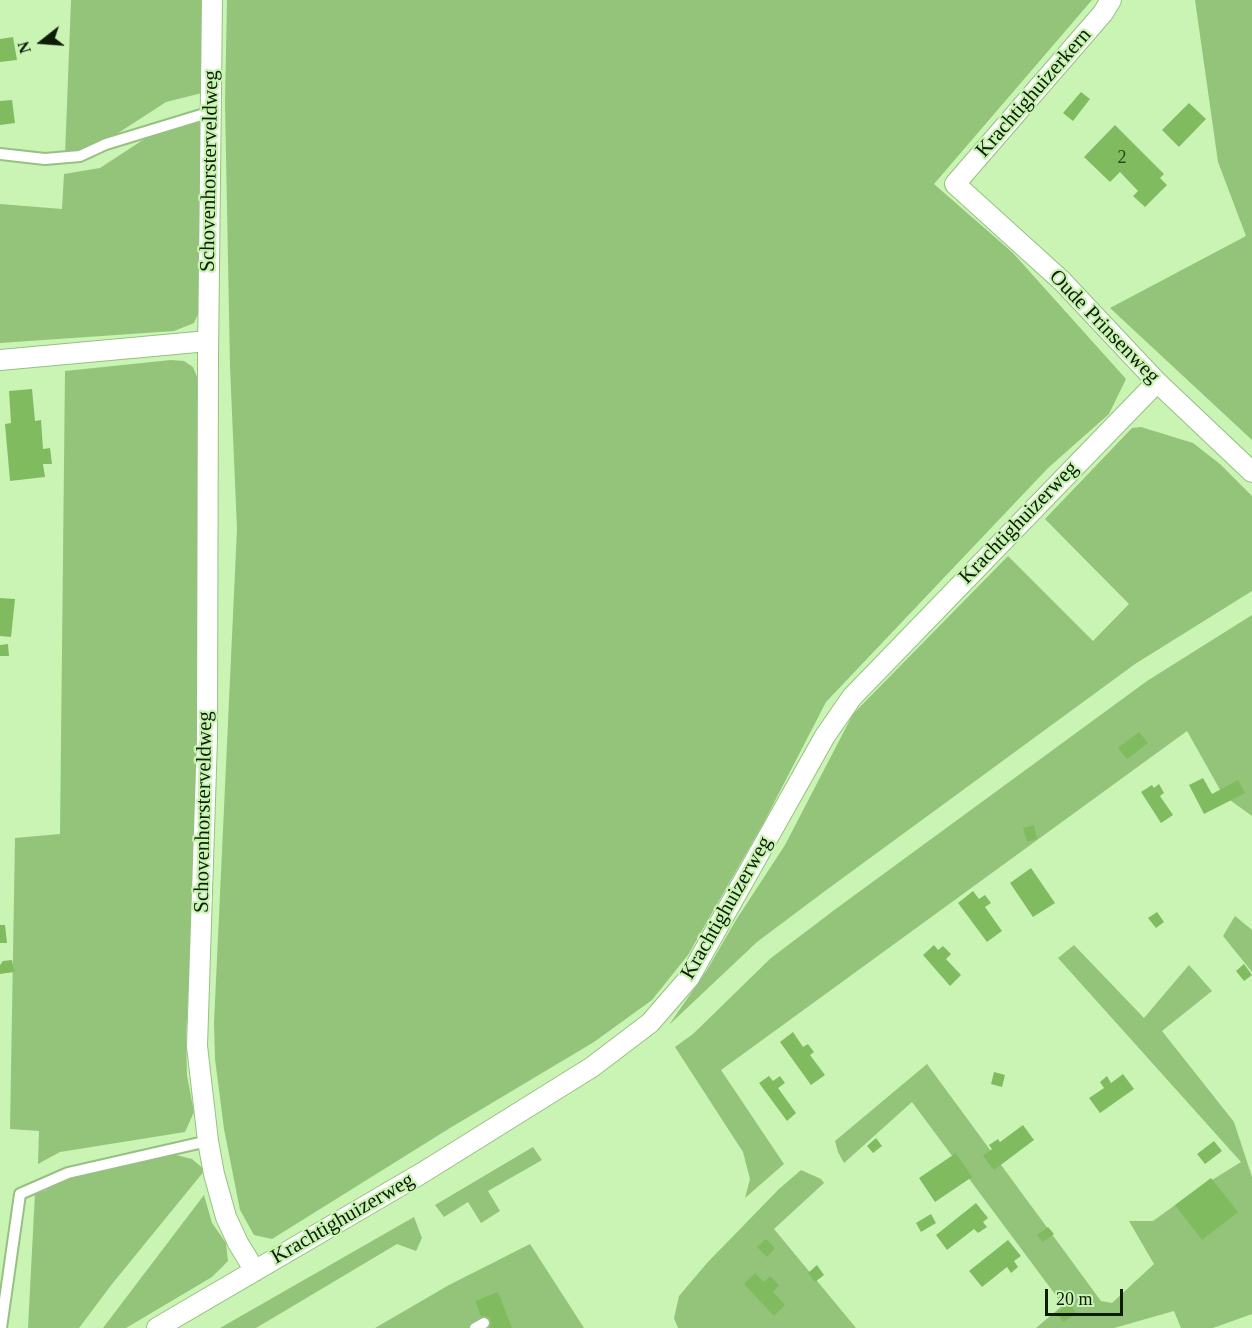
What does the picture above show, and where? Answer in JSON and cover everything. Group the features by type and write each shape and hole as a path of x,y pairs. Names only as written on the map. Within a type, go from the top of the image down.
{"street":[{"name":"Schovenhorsterveldweg","path":"212,0 207,739 197,1046 214,1174 226,1217 255,1271"},
{"name":"Krachtighuizerkern","path":"956,184 1103,13 1111,0"},
{"name":"Oude Prinsenweg","path":"956,184 1062,281 1157,382 1252,472"},
{"path":"0,360 208,341"},
{"name":"Krachtighuizerweg","path":"157,1328 422,1173 592,1067 650,1023 689,978 825,736 852,697 1157,382"}],"lane":[{"path":"0,154 45,159 80,156 106,144 211,112"},
{"path":"1,1328 20,1194 68,1173 208,1141"}],"green space":[{"path":"71,0 204,0 202,93 166,102 92,150 65,156"},
{"path":"227,0 1092,0 934,184 1013,253 1126,379 1109,414 1048,468 826,702 764,822 688,955 652,1000 594,1042 272,1239 254,1235 240,1210 224,1129 215,1059 214,1023 237,529 230,366 225,102"},
{"path":"1195,0 1252,0 1252,440 1110,308 1246,236 1218,162"},
{"path":"175,119 204,124 199,312 194,323 174,331 0,343 0,204 62,209 64,174 100,168"},
{"path":"171,360 184,361 193,367 199,382 200,741 186,1039 187,1076 194,1112 185,1132 60,1152 38,1164 39,1131 10,1129 15,838 60,834 65,371"},
{"path":"1141,427 1193,443 1220,464 1252,496 1252,591 1135,664 825,891 757,942 669,1025 707,970 736,920 785,845 853,714 1008,556 1093,641 1129,604 1045,519 1132,428"},
{"path":"1252,615 1252,816 1223,795 1187,731 721,1070 784,1164 745,1198 750,1179 743,1152 675,1047 693,1034 771,958 837,908 1147,681"},
{"path":"1235,916 1252,930 1252,972 1223,936"},
{"path":"1074,945 1144,1018 1189,965 1212,991 1162,1031 1234,1122 1252,1177 1252,1314 1213,1328 1181,1328 1174,1311 1114,1328 1036,1328 1063,1305 912,1102 844,1163 838,1152 835,1141 927,1064 1101,1301 1112,1303 1154,1264 1129,1221 1153,1221 1196,1190 1241,1162 1058,958"},
{"path":"533,1147 542,1160 488,1191 500,1211 481,1223 468,1202 444,1217 435,1205"},
{"path":"172,1154 192,1159 205,1170 79,1328 28,1328 35,1193 45,1191 65,1180"},
{"path":"801,1170 821,1179 824,1183 774,1229 856,1328 678,1328 674,1318 679,1296 707,1263 779,1189"},
{"path":"204,1195 212,1223 226,1243 228,1261 212,1277 126,1328 103,1328"},
{"path":"414,1217 422,1238 416,1251 397,1244 256,1328 220,1328"},
{"path":"530,1244 584,1328 375,1328 449,1285"}],"building":[{"path":"13,37 17,60 0,62 0,39"},
{"path":"1081,92 1090,99 1073,121 1063,113"},
{"path":"12,100 15,123 0,125 0,101"},
{"path":"1189,103 1206,119 1179,147 1162,130"},
{"path":"1115,125 1164,174 1160,178 1167,185 1145,207 1133,196 1138,191 1120,172 1110,182 1084,157"},
{"path":"32,389 35,421 41,420 43,449 50,448 52,464 43,464 45,477 10,481 5,424 11,423 9,391"},
{"path":"0,598 15,599 11,637 0,636"},
{"path":"8,644 9,656 0,656 0,645"},
{"path":"1139,732 1148,743 1127,759 1118,748"},
{"path":"1203,778 1212,794 1238,780 1245,793 1204,814 1189,785"},
{"path":"1159,784 1164,793 1160,796 1173,815 1161,823 1141,792 1152,785 1154,788"},
{"path":"1034,825 1037,839 1027,842 1023,828"},
{"path":"1031,868 1055,903 1033,917 1010,883"},
{"path":"973,891 979,899 985,895 991,903 985,907 1002,931 987,942 958,903"},
{"path":"1157,912 1164,922 1156,928 1148,918"},
{"path":"0,925 5,925 7,943 0,943"},
{"path":"934,945 938,950 943,946 951,954 946,959 961,975 950,986 923,955"},
{"path":"12,960 14,972 0,974 0,965 3,961"},
{"path":"1244,964 1252,975 1244,981 1236,971"},
{"path":"793,1032 803,1047 808,1044 814,1052 810,1055 825,1075 811,1085 780,1042"},
{"path":"994,1072 1005,1075 1002,1087 991,1084"},
{"path":"1123,1074 1134,1089 1100,1113 1089,1098 1104,1088 1100,1082 1107,1076 1111,1083"},
{"path":"769,1076 773,1081 780,1076 785,1083 778,1088 796,1113 787,1121 759,1083"},
{"path":"1023,1125 1034,1140 994,1170 983,1156 992,1149 989,1145 998,1139 1000,1142"},
{"path":"876,1138 882,1146 873,1153 867,1146"},
{"path":"1214,1141 1222,1151 1205,1164 1197,1154"},
{"path":"956,1153 972,1177 935,1202 919,1178"},
{"path":"1211,1178 1238,1212 1202,1240 1175,1205"},
{"path":"976,1203 988,1218 983,1222 987,1227 978,1233 974,1229 947,1250 936,1235"},
{"path":"931,1214 936,1223 921,1232 916,1223"},
{"path":"1048,1227 1054,1234 1043,1242 1037,1235"},
{"path":"766,1239 775,1248 767,1257 757,1247"},
{"path":"1008,1240 1021,1256 1014,1261 1018,1267 1011,1273 1007,1267 982,1287 969,1271"},
{"path":"817,1265 824,1275 815,1282 808,1273"},
{"path":"755,1273 764,1282 770,1276 779,1285 773,1292 785,1305 774,1316 744,1284"},
{"path":"498,1292 512,1328 486,1328 475,1301"},
{"path":"1070,1303 1076,1314 1063,1322 1057,1312"}]}
